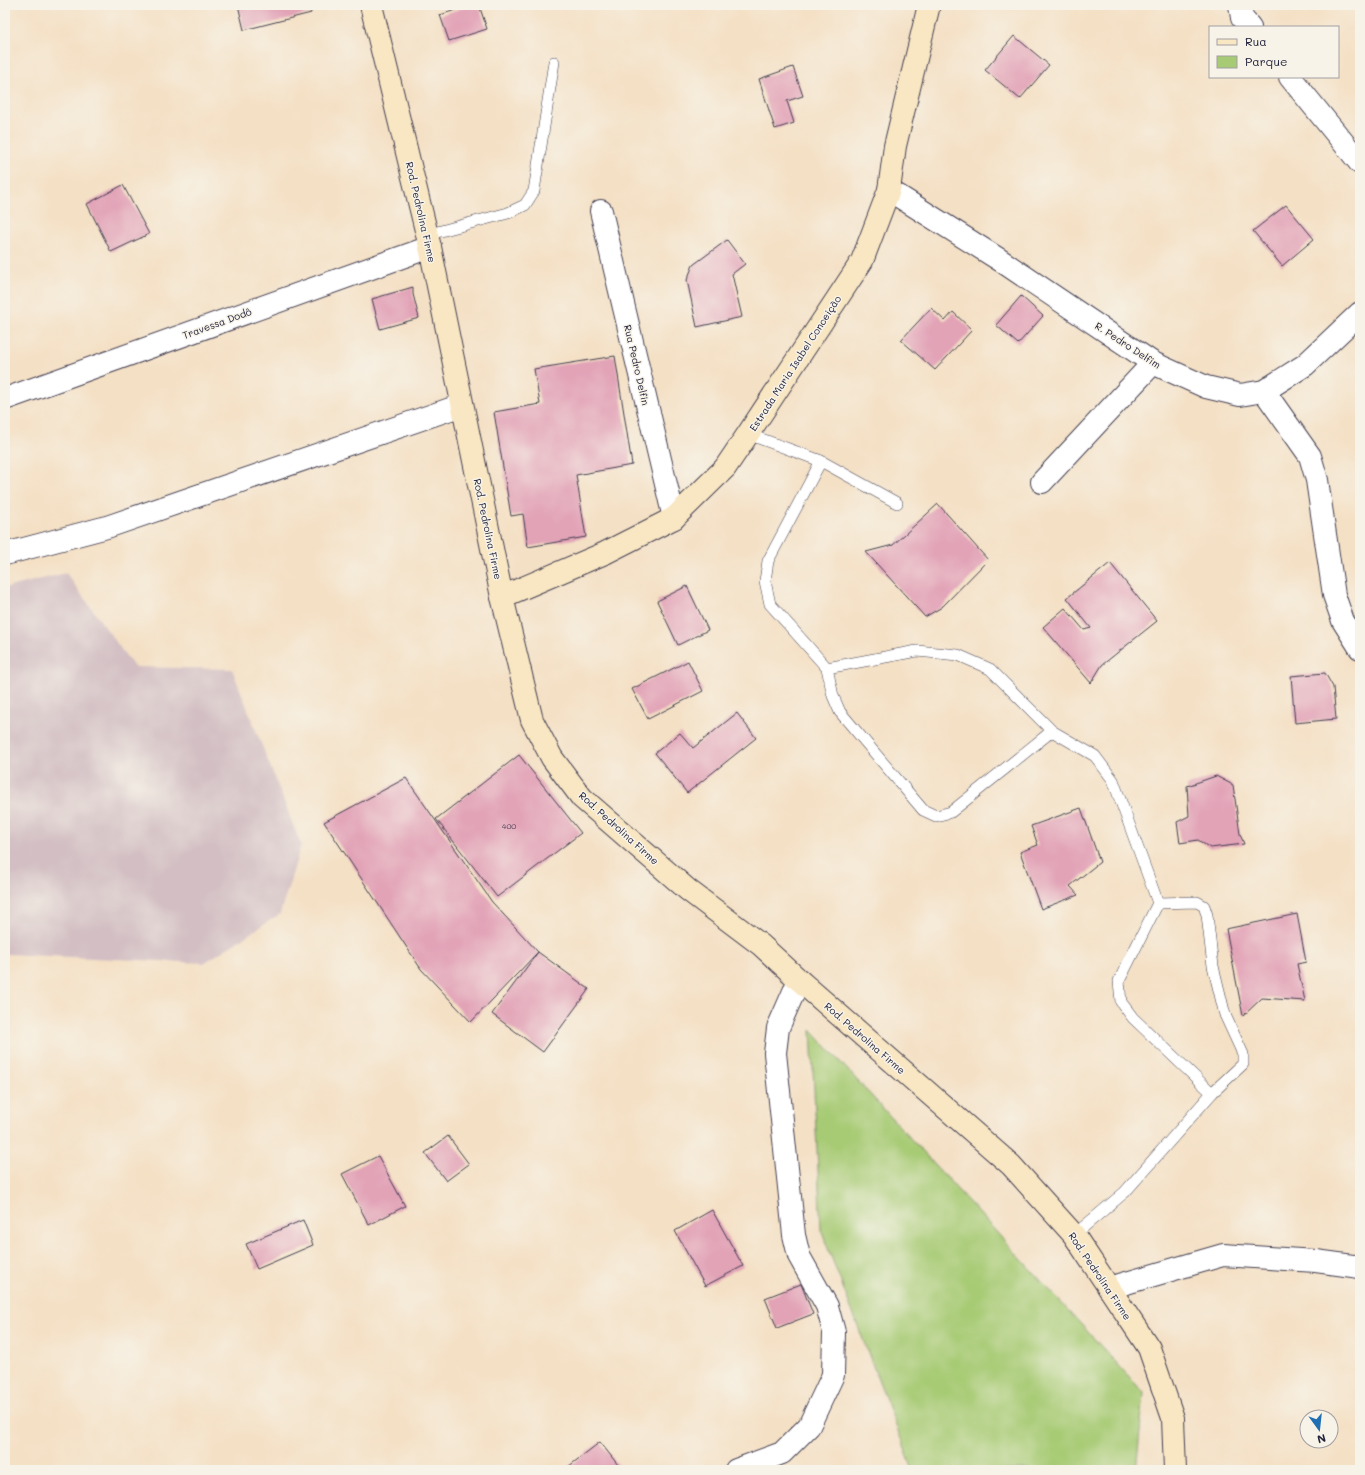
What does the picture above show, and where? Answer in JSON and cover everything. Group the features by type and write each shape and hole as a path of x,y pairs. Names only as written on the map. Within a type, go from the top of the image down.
{"street":[{"name":"Rod. Pedrolina Firme","path":"371,5 428,241 502,597 532,720 552,758 582,798 688,890 761,945 1011,1165 1074,1235 1149,1348 1173,1418 1175,1470"},
{"name":"Estrada Maria Isabel Conceição","path":"502,597 605,553 674,518 725,468 862,261 889,190 895,146 928,5"},
{"path":"1240,5 1242,18 1249,26"},
{"path":"1291,78 1360,163"},
{"name":"R. Pedro Delfim","path":"889,190 1000,260 1153,363 1206,387 1240,395 1264,391"},
{"name":"Rua Pedro Delfin","path":"601,211 674,518"},
{"name":"Travessa Dodô","path":"5,399 428,241"},
{"path":"1360,313 1305,365 1264,391 1310,456 1317,480 1334,596 1343,621 1360,648"},
{"path":"1042,482 1153,363"},
{"path":"5,554 107,527 462,405"},
{"path":"736,1470 782,1453 809,1426 833,1375 834,1332 827,1306 799,1256 794,1235 775,1053 778,1028 799,980"},
{"path":"1109,1288 1223,1255 1316,1261 1360,1267"}],"lane":[{"path":"428,241 508,213 525,205 534,191 554,62"},
{"path":"748,434 821,461 897,503"},
{"path":"821,461 768,561 765,581 770,604 827,668 833,696 840,712 923,810 936,816 951,812 1052,731"},
{"path":"827,668 917,651 958,655 990,669 1052,731 1095,756 1113,780 1158,904 1119,981 1121,1002 1133,1018 1212,1093"},
{"path":"1074,1235 1125,1192 1212,1093 1243,1064 1243,1054 1225,1016 1213,966 1207,915 1204,906 1197,902 1158,904"}],"shaded area":[{"path":"66,573 134,667 232,669 301,845 280,914 204,963 5,954 5,588"}],"green space":[{"path":"811,1030 1144,1393 1136,1470 913,1470 821,1230"}],"building":[{"path":"238,5 309,5 311,13 244,30"},
{"path":"471,5 479,5 487,29 449,41 440,15"},
{"path":"1014,36 1049,65 1020,99 985,70"},
{"path":"793,67 803,96 787,101 794,123 775,129 759,79"},
{"path":"123,185 149,234 111,252 87,204"},
{"path":"1286,205 1314,239 1282,266 1253,231"},
{"path":"727,240 745,264 732,274 742,317 697,327 687,280 693,265"},
{"path":"413,287 413,294 419,318 380,329 372,299"},
{"path":"1021,296 1043,316 1018,344 996,325"},
{"path":"931,308 945,321 953,312 972,330 935,370 901,340"},
{"path":"615,356 632,465 576,475 586,537 528,547 523,514 511,516 494,412 540,404 534,369"},
{"path":"938,504 988,560 942,607 925,617 866,552 893,545"},
{"path":"1110,563 1157,621 1102,665 1091,683 1043,627 1065,608 1084,630 1091,628 1067,598"},
{"path":"687,586 708,630 678,645 657,601"},
{"path":"688,661 703,691 648,719 632,689"},
{"path":"1325,673 1333,687 1336,719 1295,723 1291,676"},
{"path":"737,713 756,738 687,793 655,753 680,733 693,748"},
{"path":"519,755 581,833 497,897 436,819"},
{"path":"1216,776 1233,785 1240,834 1244,844 1210,848 1198,840 1180,843 1177,822 1189,816 1187,786"},
{"path":"406,778 492,902 538,952 471,1022 421,969 324,822"},
{"path":"1081,808 1100,862 1070,886 1078,895 1041,909 1020,852 1038,845 1031,826"},
{"path":"1297,914 1306,962 1297,964 1305,1001 1262,998 1243,1016 1226,929"},
{"path":"538,952 589,989 543,1052 492,1014"},
{"path":"448,1136 469,1164 446,1181 425,1153"},
{"path":"378,1156 405,1206 369,1225 342,1174"},
{"path":"712,1210 743,1266 705,1286 675,1231"},
{"path":"303,1220 313,1245 257,1269 246,1244"},
{"path":"801,1284 813,1314 777,1328 765,1298"},
{"path":"600,1442 622,1470 564,1470"}]}
